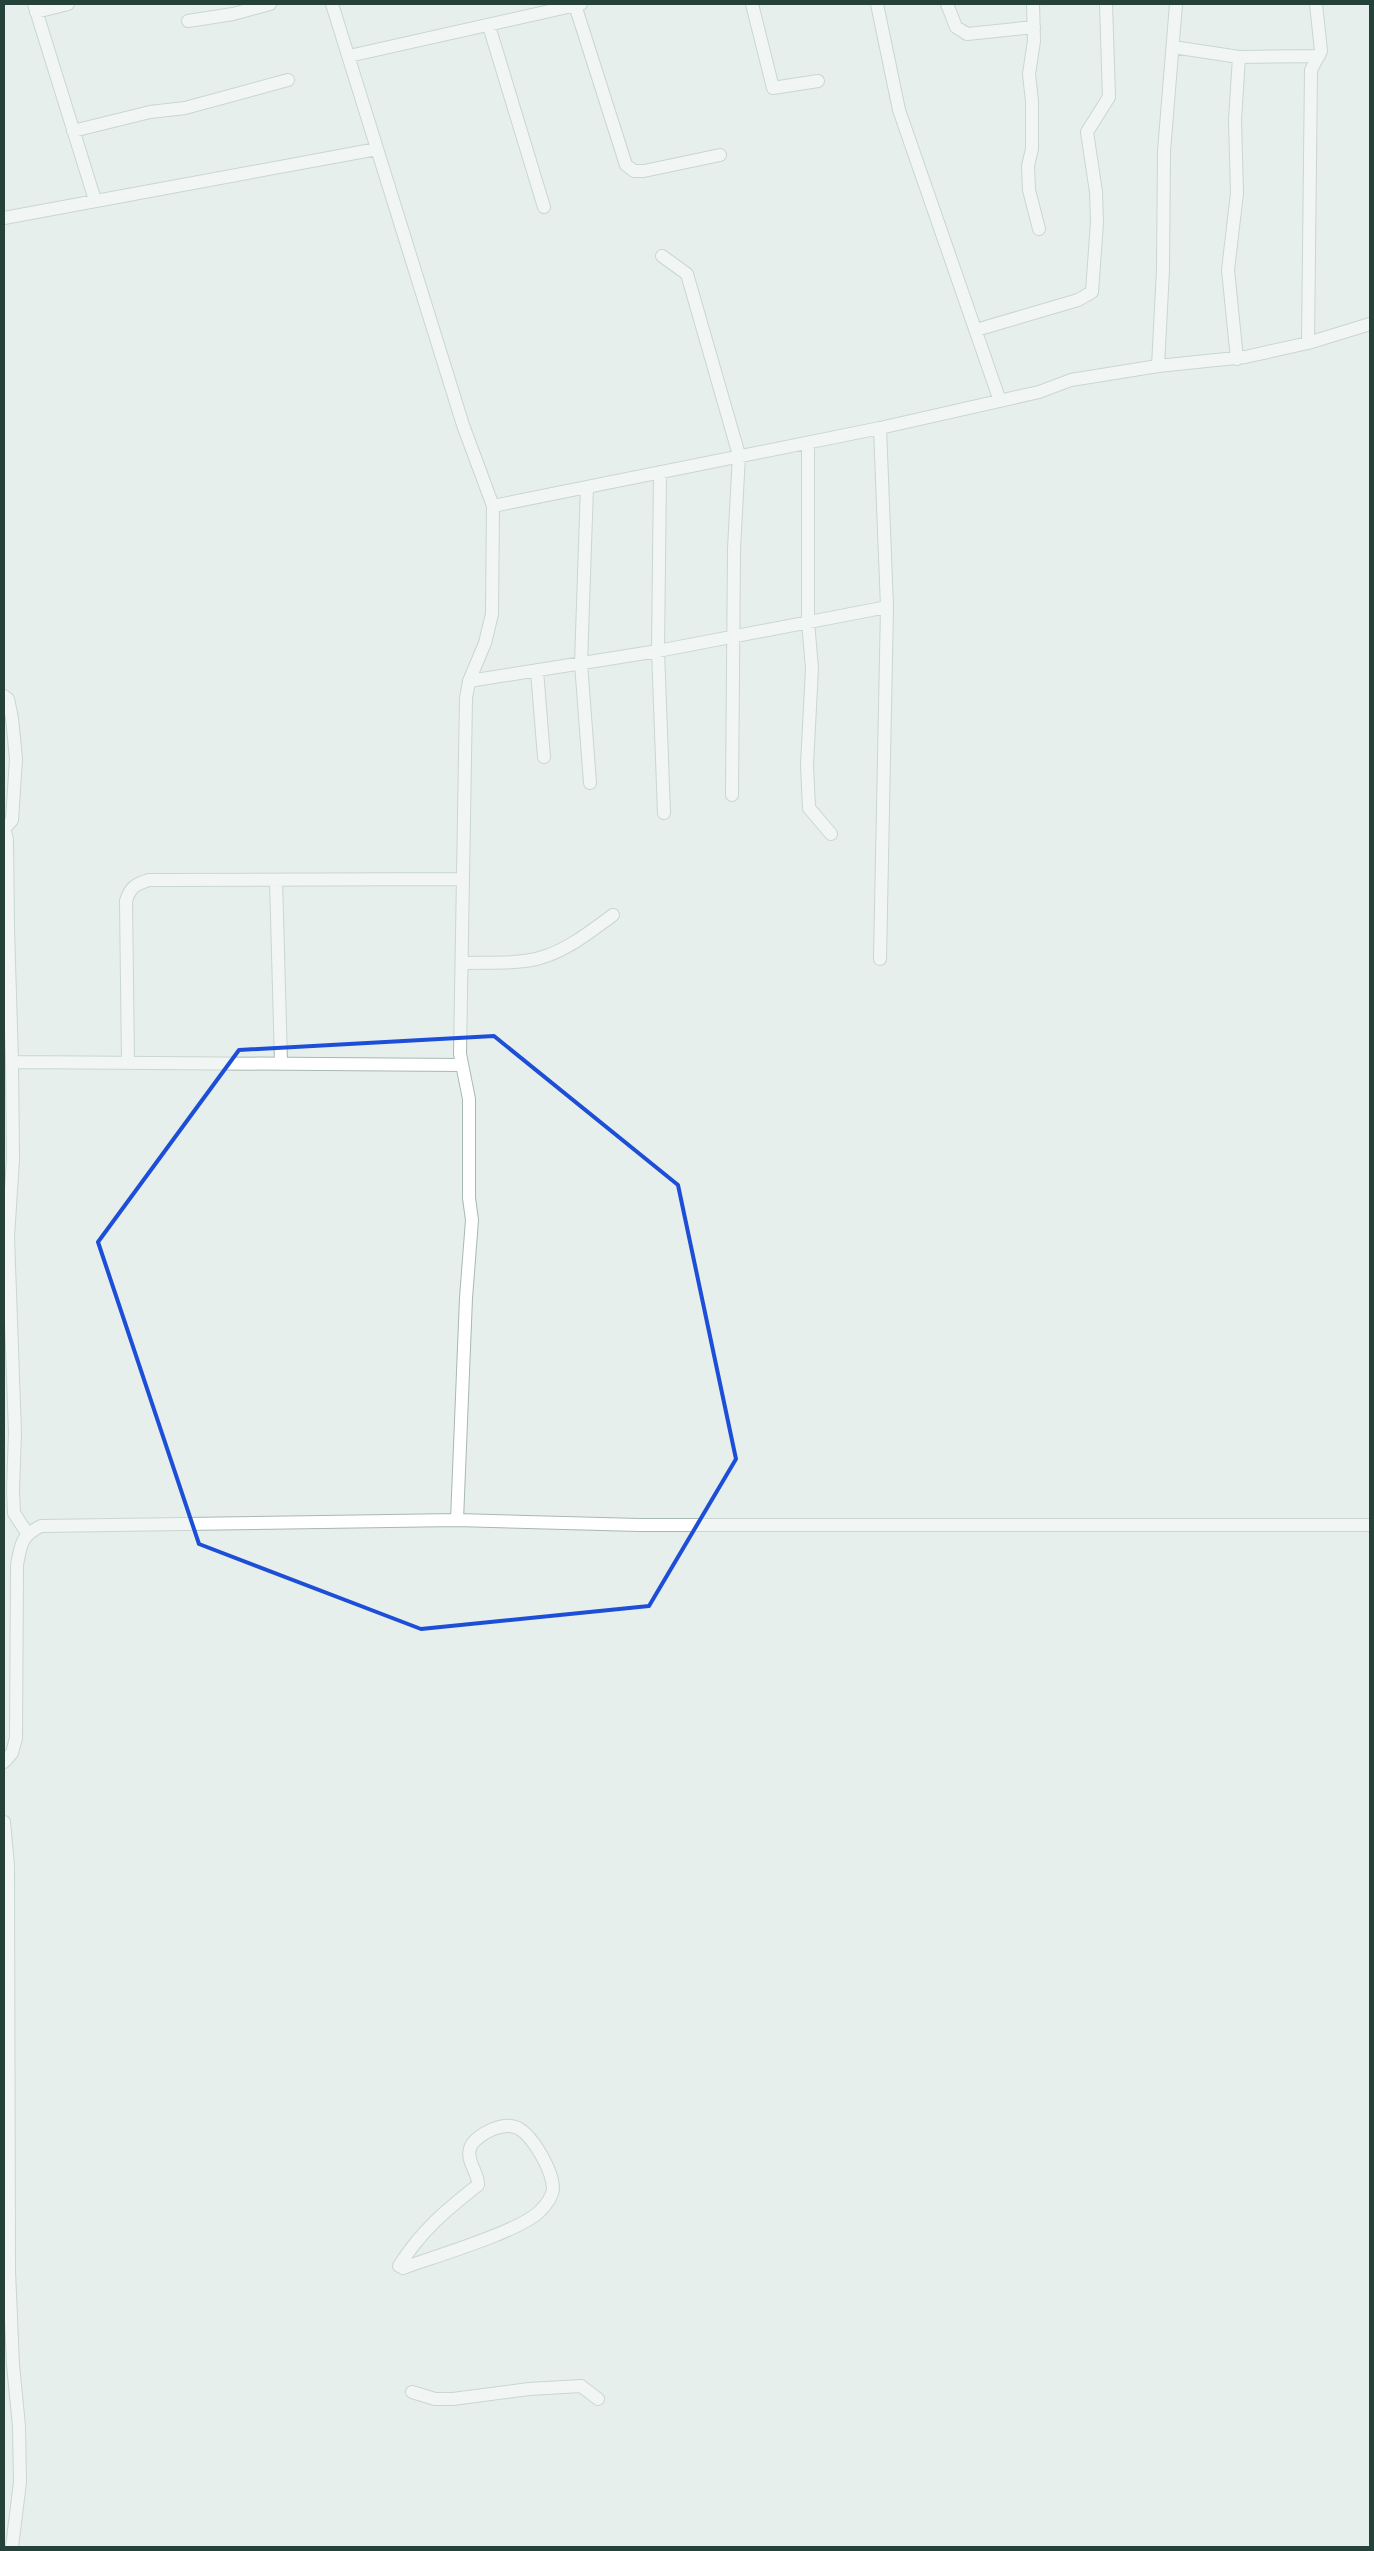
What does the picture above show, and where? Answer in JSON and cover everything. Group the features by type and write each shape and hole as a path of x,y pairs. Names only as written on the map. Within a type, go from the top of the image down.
{"street":[{"path":"68,4 35,8 95,200"},
{"path":"188,21 233,14 270,4"},
{"path":"332,4 463,425 492,506 492,614 485,643 468,682 466,698 462,1065 469,1099 469,1198 472,1220 466,1298 458,1520"},
{"path":"349,56 489,26 578,4 626,165 634,171 644,170 720,155"},
{"path":"752,4 773,88 818,81"},
{"path":"877,4 899,110 1000,401"},
{"path":"947,4 956,27 967,34 1034,27"},
{"path":"1033,4 1034,27 1028,74 1032,101 1032,149 1028,166 1029,190 1039,229"},
{"path":"976,330 1078,300 1092,292 1097,222 1096,192 1087,132 1109,97 1106,4"},
{"path":"1158,366 1163,270 1164,150 1176,4"},
{"path":"1308,343 1311,70 1321,51 1316,4"},
{"path":"489,26 544,207"},
{"path":"1173,47 1239,57 1319,56"},
{"path":"1237,359 1228,270 1237,193 1235,120 1239,57"},
{"path":"73,131 150,112 184,108 288,80"},
{"path":"4,218 376,149"},
{"path":"662,256 688,274 738,455 734,549 732,795"},
{"path":"492,506 738,455 880,428 1039,392 1071,380 1158,366 1237,359 1308,343 1369,325"},
{"path":"880,428 887,608 880,959"},
{"path":"808,443 808,622 812,668 806,765 809,808 831,834"},
{"path":"660,472 658,651 664,813"},
{"path":"587,487 580,663 590,783"},
{"path":"468,682 658,651 887,608"},
{"path":"537,671 544,757"},
{"path":"4,696 8,699 12,718 16,760 12,820 4,829 6,839 8,1026 12,1062 8,1159 7,1328 15,1433 14,1513 27,1533"},
{"path":"128,1062 126,901 129,891 136,883 149,880 463,879"},
{"path":"276,880 281,1062"},
{"path":"462,963 517,962 543,958 575,943 613,915"},
{"path":"12,1062 281,1062 462,1065"},
{"path":"4,1762 12,1753 16,1738 18,1565 21,1546 27,1533 41,1526 458,1520 639,1525 1370,1525"},
{"path":"4,1822 8,1865 6,1968 10,2125 6,2271 12,2365 20,2426 20,2482 12,2547"},
{"path":"507,2126 517,2127 526,2134 543,2158 552,2177 553,2191 543,2208 524,2222 503,2231 401,2267 414,2242 430,2225 478,2185 478,2179 469,2156 470,2147 479,2137 495,2128 507,2126"},
{"path":"412,2392 435,2399 454,2399 529,2389 581,2386 598,2399"}],"highlighted area":[{"path":"494,1036 678,1185 736,1459 649,1606 421,1629 199,1544 98,1242 239,1050"}]}
